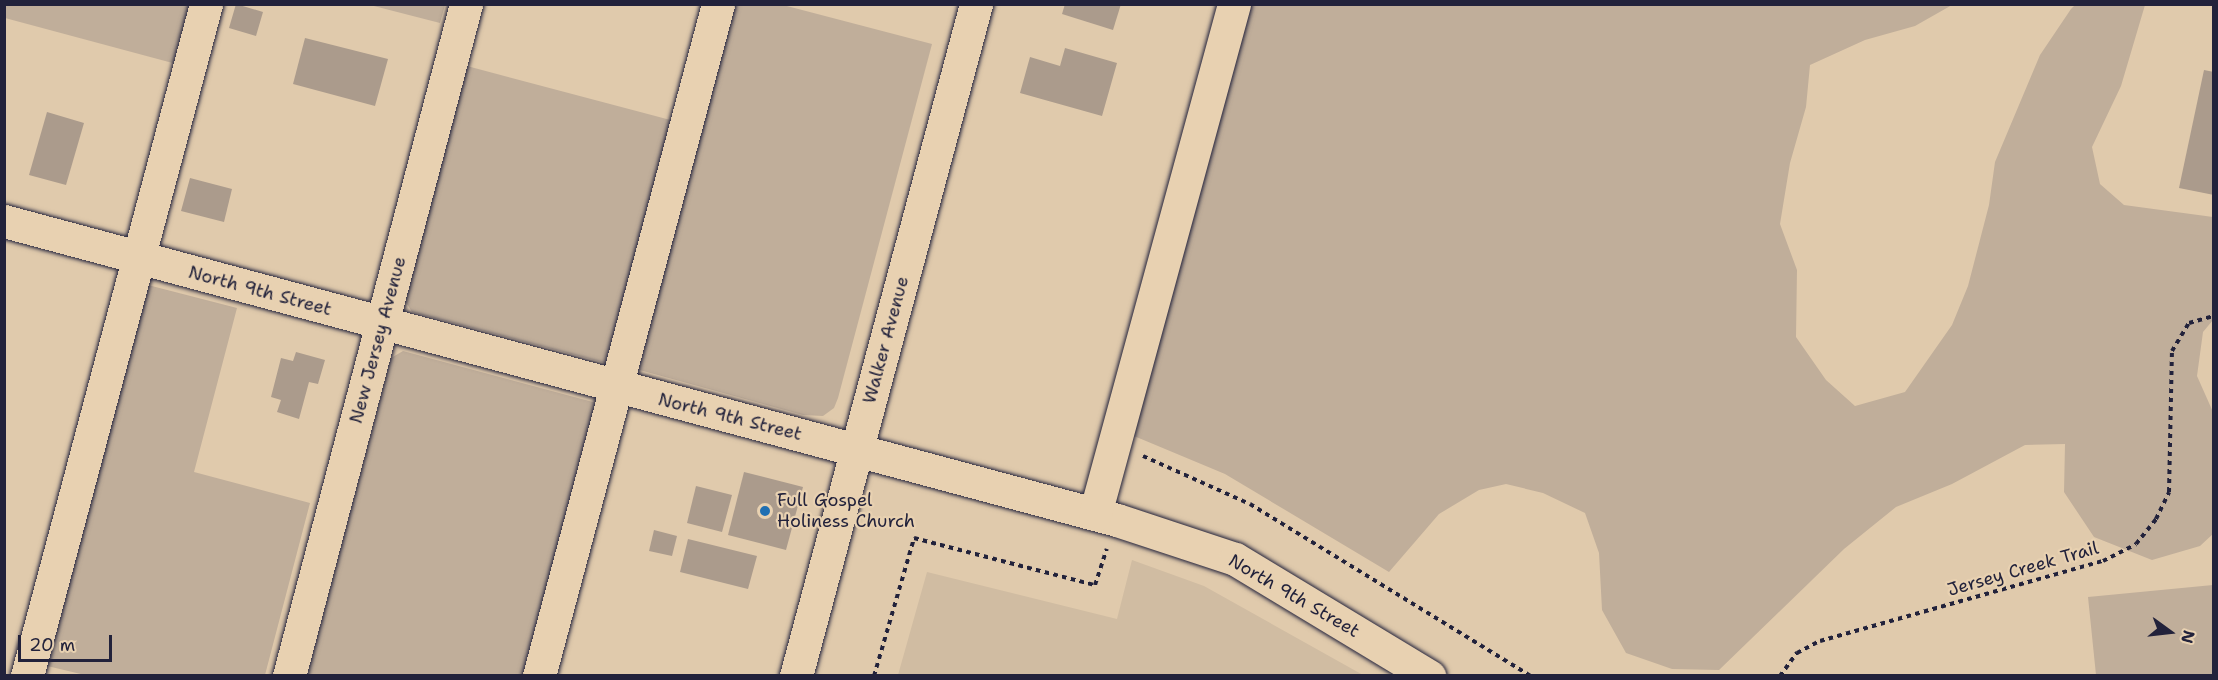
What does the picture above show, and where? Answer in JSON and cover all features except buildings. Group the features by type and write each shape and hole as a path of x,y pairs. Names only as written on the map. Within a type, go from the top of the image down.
{"street":[{"path":"27,675 206,4"},
{"name":"New Jersey Avenue","path":"289,675 466,4"},
{"path":"539,675 718,4"},
{"name":"Walker Avenue","path":"796,675 976,4"},
{"path":"1095,514 1234,4"},
{"name":"North 9th Street","path":"4,221 614,387 1095,514 1235,559 1429,675"}],"path":[{"name":"Jersey Creek Trail","path":"1780,675 1797,653 1820,641 2103,561 2136,544 2156,519 2169,492 2172,351 2189,323 2214,316"},
{"path":"874,675 914,538"}],"shaded area":[{"path":"445,4 440,23 370,5"},
{"path":"4,5 196,5 180,65 5,18"},
{"path":"733,5 783,5 932,44 838,398 834,408 823,416 803,415 636,369"},
{"path":"1248,5 1952,5 1915,26 1865,40 1810,65 1806,107 1790,163 1780,224 1797,270 1796,337 1826,380 1855,406 1905,392 1952,325 1968,286 1989,205 1995,162 2040,55 2071,9 2075,5 2145,5 2121,86 2092,147 2100,184 2124,205 2213,217 2213,320 2203,332 2197,376 2213,412 2214,533 2200,546 2152,560 2094,537 2064,492 2065,444 2025,445 1952,484 1896,507 1844,549 1719,670 1672,669 1626,653 1602,610 1599,553 1585,513 1543,493 1506,484 1479,490 1439,514 1389,572 1225,474 1134,436"},
{"path":"467,66 678,122 613,365 412,312 404,299"},
{"path":"144,284 237,308 194,472 310,503 265,675 85,675 43,665"},
{"path":"403,351 604,405 532,675 307,676 391,358"},
{"path":"1132,560 1204,586 1363,675 898,675 927,572 1117,619"},
{"path":"2213,585 2213,675 2096,675 2088,597"}],"place":[{"name":"Full Gospel Holiness Church","path":"765,511"}]}
